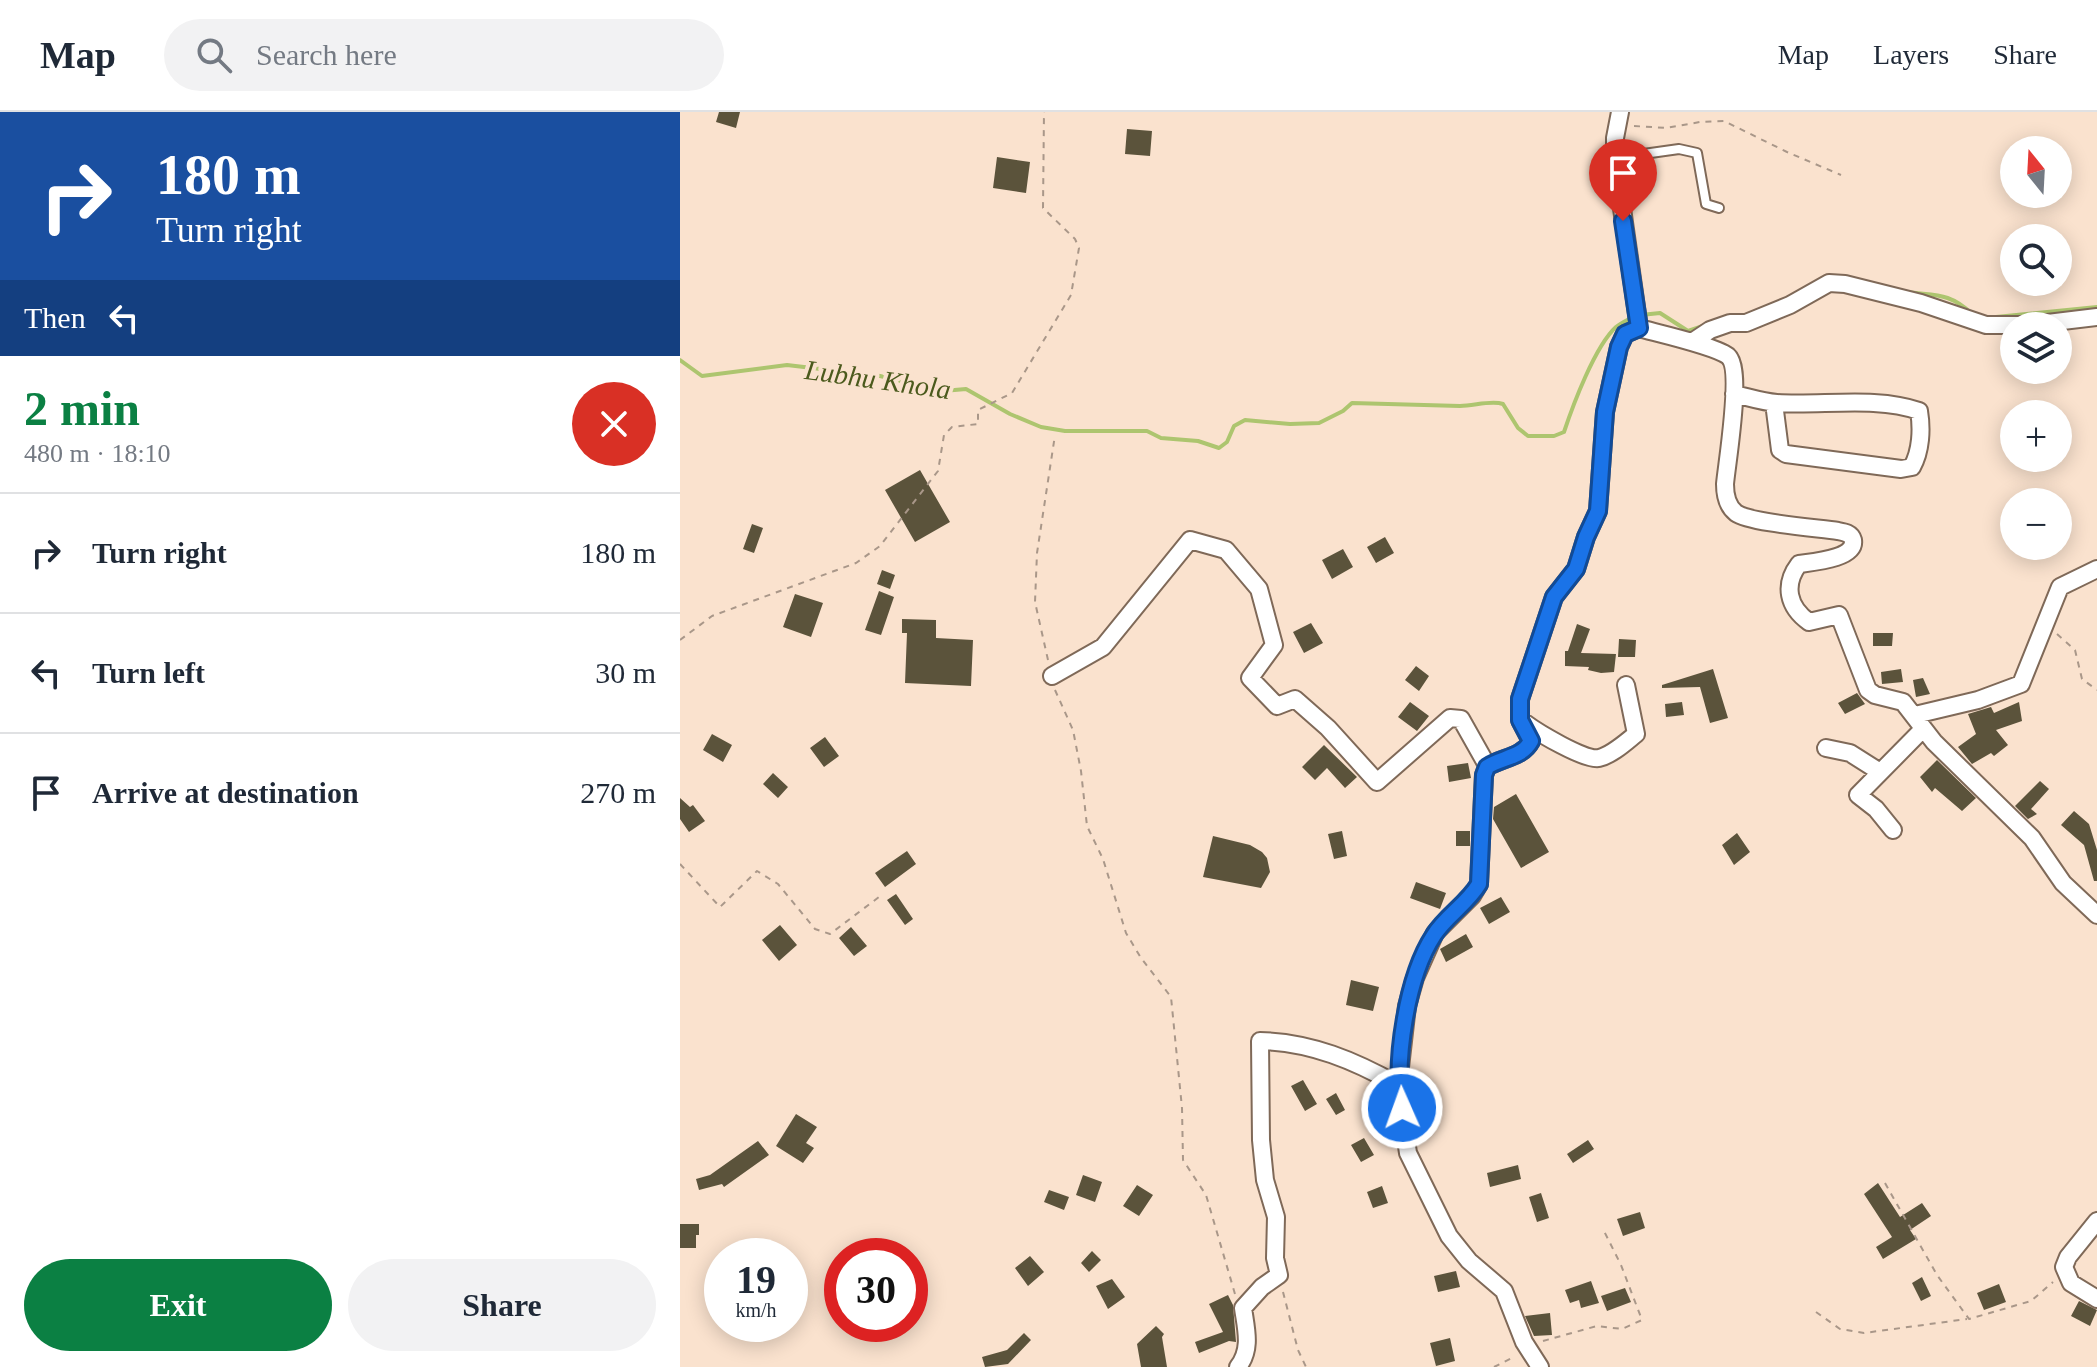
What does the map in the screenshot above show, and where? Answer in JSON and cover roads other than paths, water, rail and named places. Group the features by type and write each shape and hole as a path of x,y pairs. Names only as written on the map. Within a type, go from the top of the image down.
{"street":[{"path":"1540,1367 1527,1347 1504,1291 1469,1261 1449,1236 1422,1183 1408,1153 1398,1085 1407,1006 1421,964 1435,933 1472,896 1479,884 1484,775 1488,767 1527,748 1531,741 1520,720 1520,699 1554,597 1576,569 1598,511 1605,412 1619,347 1637,319 1615,159 1618,119"},
{"path":"1692,342 1710,330 1730,323 1746,323 1790,305 1829,283 1893,295 1986,325 2030,325 2097,317"},
{"path":"1637,319 1727,356 1734,365 1725,484 1731,508 1744,517 1849,533 1853,544 1842,556 1799,564 1792,573 1789,595 1793,606 1809,622 1839,615 1868,690 1875,695 1903,702 2032,838 2063,883 2097,915"},
{"path":"1734,394 1774,403 1834,402 1907,407 1919,411 1921,423 1917,458 1912,467 1901,469 1797,458 1786,454 1780,450 1774,403"},
{"path":"1052,676 1103,647 1190,540 1226,550 1259,589 1274,645 1250,678 1277,706 1295,699 1328,728 1377,782 1450,718 1461,719 1488,767"},
{"path":"1893,830 1876,809 1858,795 1919,722 2021,684 2060,587 2097,569"},
{"path":"1520,720 1552,743 1573,749 1591,759 1601,758 1636,734 1626,685"},
{"path":"1826,748 1850,753 1880,772"},
{"path":"1238,1367 1246,1352 1248,1339 1243,1308 1262,1287 1279,1275 1275,1258 1276,1217 1265,1180 1261,1140 1260,1041 1279,1041 1338,1055 1398,1085"},
{"path":"2097,1221 2068,1257 2064,1267 2071,1283 2097,1299"}],"lane":[{"path":"1615,159 1679,149 1697,153 1706,204 1719,208"}],"waterway":[{"name":"Lubhu Khola","path":"1907,292 1949,298 1972,314"},
{"name":"Lubhu Khola","path":"1996,317 2097,307"},
{"name":"Lubhu Khola","path":"1641,315 1660,313 1688,331 1706,325"},
{"name":"Lubhu Khola","path":"680,360 702,376 787,365 880,376 943,391 966,389 1010,414 1041,427 1065,431 1147,431 1161,438 1198,441 1219,448 1227,442 1234,426 1245,420 1319,423 1352,403 1460,406 1498,403 1503,404 1518,428 1528,436 1554,436 1564,432 1600,348 1616,327 1633,317"}]}
